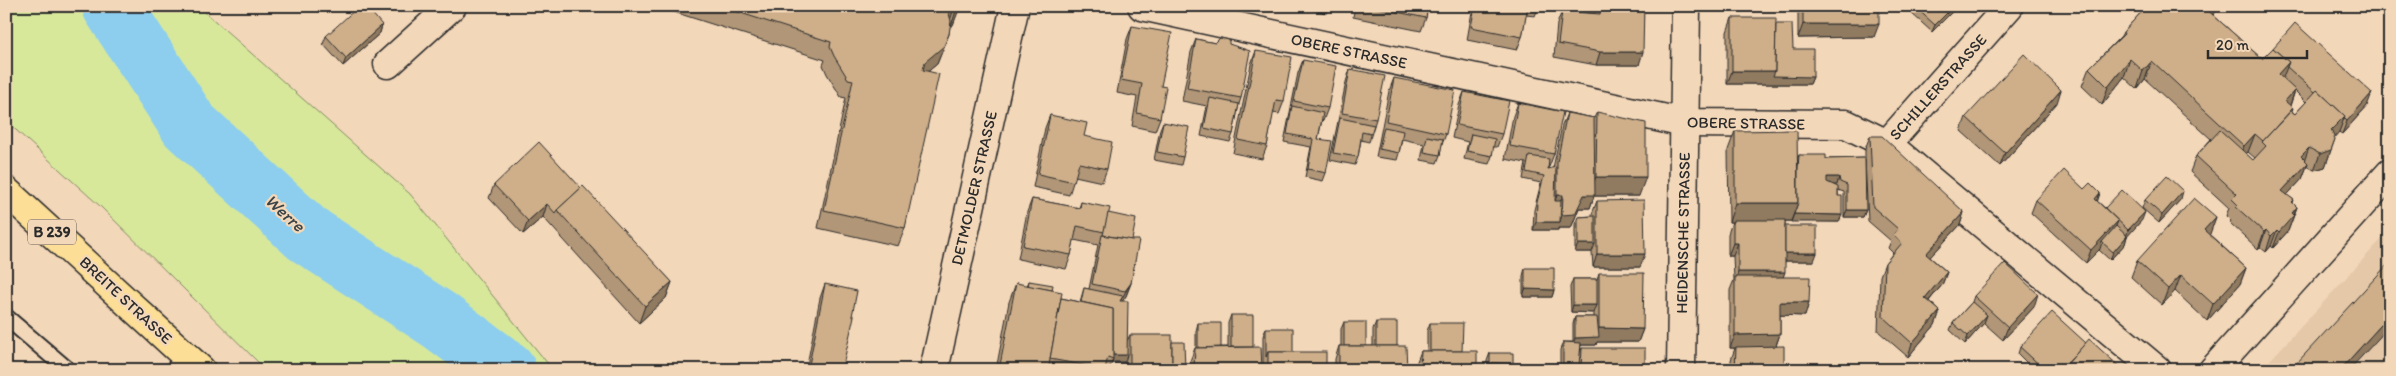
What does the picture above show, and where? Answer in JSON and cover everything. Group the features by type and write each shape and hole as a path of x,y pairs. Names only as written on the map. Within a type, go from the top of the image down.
{"main road":[{"name":"BREITE STRASSE","path":"6,191 186,365"}],"street":[{"path":"388,64 452,6"},
{"name":"DETMOLDER STRASSE","path":"934,370 1015,6"},
{"name":"OBERE STRASSE","path":"1142,6 1685,123 1846,124 1887,144 2157,370"},
{"name":"HEIDENSCHE STRASSE","path":"1681,370 1686,6"},
{"name":"SCHILLERSTRASSE","path":"1887,144 2010,6"},
{"path":"2220,368 2390,173"}],"lane":[{"path":"6,318 68,370"}],"shaded area":[{"path":"2390,230 2390,370 2261,370"}],"green space":[{"path":"6,6 198,6 410,194 553,370 266,370 101,207 6,121"}],"building":[{"path":"359,6 366,6 382,25 346,58 326,36"},
{"path":"719,6 954,6 948,10 951,21 949,34 944,46 925,62 923,70 939,74 905,228 824,210 853,80 848,79 834,56 830,47 831,42"},
{"path":"1368,6 1428,6 1426,18"},
{"path":"1475,6 1528,6 1522,37 1471,27"},
{"path":"1528,6 1539,6 1538,9"},
{"path":"1600,6 1644,6 1643,52 1600,52 1558,44 1562,11 1600,14"},
{"path":"1803,6 1879,6 1879,24 1803,24"},
{"path":"1914,6 1950,6 1952,8 1935,25"},
{"path":"2147,6 2203,6 2262,59 2273,48 2289,62 2278,74 2295,90 2285,101 2293,108 2263,141 2255,134 2244,146 2152,61 2143,71 2130,59 2108,87 2089,68 2124,34 2123,32"},
{"path":"1732,18 1776,18 1775,71 1732,71"},
{"path":"2295,23 2372,93 2347,121 2344,118 2345,116 2317,90 2315,92 2287,67 2289,62 2273,48"},
{"path":"1776,24 1792,24 1793,49 1813,49 1813,77 1773,76 1775,71"},
{"path":"1132,26 1172,33 1161,86 1166,87 1160,118 1137,113 1142,84 1121,80"},
{"path":"1220,38 1229,40 1229,44 1250,51 1241,98 1187,88 1196,39 1215,43"},
{"path":"1256,51 1292,57 1284,101 1276,100 1267,146 1238,140"},
{"path":"2024,54 2061,90 2005,153 1966,117"},
{"path":"1303,60 1336,66 1328,108 1294,101"},
{"path":"1350,69 1385,76 1376,119 1342,113"},
{"path":"1394,78 1455,90 1446,134 1386,121"},
{"path":"2317,90 2345,116 2331,130 2335,139 2331,150 2320,154 2309,148 2301,156 2308,163 2282,191 2294,200 2292,202 2297,207 2292,213 2294,215 2279,232 2277,230 2271,236 2236,207 2238,205 2232,199 2237,194 2196,156 2220,130 2253,160 2266,146 2262,142 2291,111 2295,114"},
{"path":"1464,92 1509,101 1502,134 1457,125"},
{"path":"1210,98 1239,104 1233,134 1204,128"},
{"path":"1518,103 1563,112 1554,154 1510,146"},
{"path":"1292,106 1323,113 1318,139 1332,141 1326,173 1308,169 1313,139 1287,134"},
{"path":"1597,112 1646,123 1646,177 1596,177"},
{"path":"1567,113 1594,118 1595,195 1584,195 1575,214 1562,215 1563,195 1557,195 1557,162"},
{"path":"1050,115 1087,123 1084,136 1112,142 1107,169 1079,163 1074,182 1038,174"},
{"path":"1340,118 1374,125 1371,134 1362,132 1358,157 1333,153"},
{"path":"1163,122 1189,127 1183,157 1157,152"},
{"path":"1384,127 1403,131 1399,153 1379,149"},
{"path":"1797,130 1798,203 1735,203 1735,131"},
{"path":"1471,134 1495,139 1492,156 1467,151"},
{"path":"1427,136 1443,139 1440,155 1424,152"},
{"path":"1870,136 1882,136 1964,212 1926,254 1947,272 1925,298 1940,311 1912,343 1883,317 1885,263 1902,243 1893,235 1898,229 1873,207"},
{"path":"539,142 581,188 555,213 547,204 528,221 494,185"},
{"path":"1799,155 1826,155 1826,159 1865,158 1866,210 1847,210 1847,185 1840,182 1839,177 1827,177 1827,182 1838,187 1838,196 1842,196 1842,215 1794,214 1798,203"},
{"path":"1529,156 1549,159 1548,169 1556,167 1555,201 1561,201 1560,222 1536,222 1537,202 1544,176 1526,172"},
{"path":"2064,170 2084,189 2090,183 2100,193 2095,199 2118,221 2091,250 2036,200"},
{"path":"2167,176 2183,191 2162,215 2145,200"},
{"path":"583,186 672,282 645,306 557,210"},
{"path":"2122,190 2145,212 2128,230 2105,208"},
{"path":"2194,198 2216,217 2204,230 2246,268 2213,304 2181,275 2168,289 2137,261"},
{"path":"1032,199 1080,208 1081,202 1110,208 1104,232 1077,226 1071,255 1023,246"},
{"path":"1644,200 1645,254 1597,254 1597,201"},
{"path":"1108,213 1136,219 1132,240 1103,235"},
{"path":"1595,216 1595,244 1578,244 1578,217"},
{"path":"1733,220 1785,220 1785,272 1738,272 1738,243 1733,243"},
{"path":"1785,226 1817,226 1817,253 1785,253"},
{"path":"2116,226 2127,236 2113,252 2102,242"},
{"path":"1102,235 1139,240 1131,283 1125,291 1092,284"},
{"path":"2005,263 2038,294 2008,327 1974,296"},
{"path":"2388,264 2390,265 2390,315 2340,370 2300,370 2295,365"},
{"path":"1525,268 1554,268 1554,290 1525,289"},
{"path":"1599,273 1644,273 1643,329 1599,328"},
{"path":"1735,277 1810,277 1809,302 1780,302 1780,334 1735,335"},
{"path":"1573,279 1597,279 1597,305 1573,305"},
{"path":"1029,281 1053,285 1052,290 1028,286"},
{"path":"1016,283 1062,292 1049,365 1054,366 1053,370 999,370"},
{"path":"825,284 857,291 852,316 854,316 842,370 808,370"},
{"path":"1084,288 1123,296 1120,301 1128,301 1127,355 1113,355 1113,309 1081,302"},
{"path":"1061,298 1113,309 1113,359 1108,357 1105,369 1050,359"},
{"path":"1972,302 1987,315 1968,336 1953,323"},
{"path":"2052,312 2086,343 2061,370 2045,370 2020,347"},
{"path":"1231,315 1253,315 1253,347 1231,347"},
{"path":"1575,317 1597,317 1599,337 1575,338"},
{"path":"1344,322 1366,322 1366,346 1344,346"},
{"path":"1376,322 1397,322 1397,346 1376,346"},
{"path":"1198,323 1221,323 1221,347 1198,348"},
{"path":"1430,323 1463,323 1462,351 1430,351"},
{"path":"1266,328 1293,328 1293,352 1268,352 1266,357"},
{"path":"1130,335 1172,335 1172,370 1130,370"},
{"path":"2089,339 2123,370 2062,370"},
{"path":"1172,342 1184,342 1185,370 1172,370"},
{"path":"1563,342 1581,343 1579,365 1563,364"},
{"path":"1339,346 1406,346 1407,370 1339,370"},
{"path":"1784,346 1784,370 1735,370 1736,347"},
{"path":"1261,347 1262,370 1194,370 1195,348"},
{"path":"1582,348 1645,348 1645,370 1581,370"},
{"path":"1421,351 1477,351 1477,370 1420,370"},
{"path":"1268,352 1326,352 1326,370 1268,370"},
{"path":"1490,353 1513,353 1513,364 1492,363 1490,369"},
{"path":"1492,363 1558,364 1558,370 1492,370"}],"waterway":[{"name":"Werre","path":"112,6 189,125 307,234 439,320 506,370"}]}
